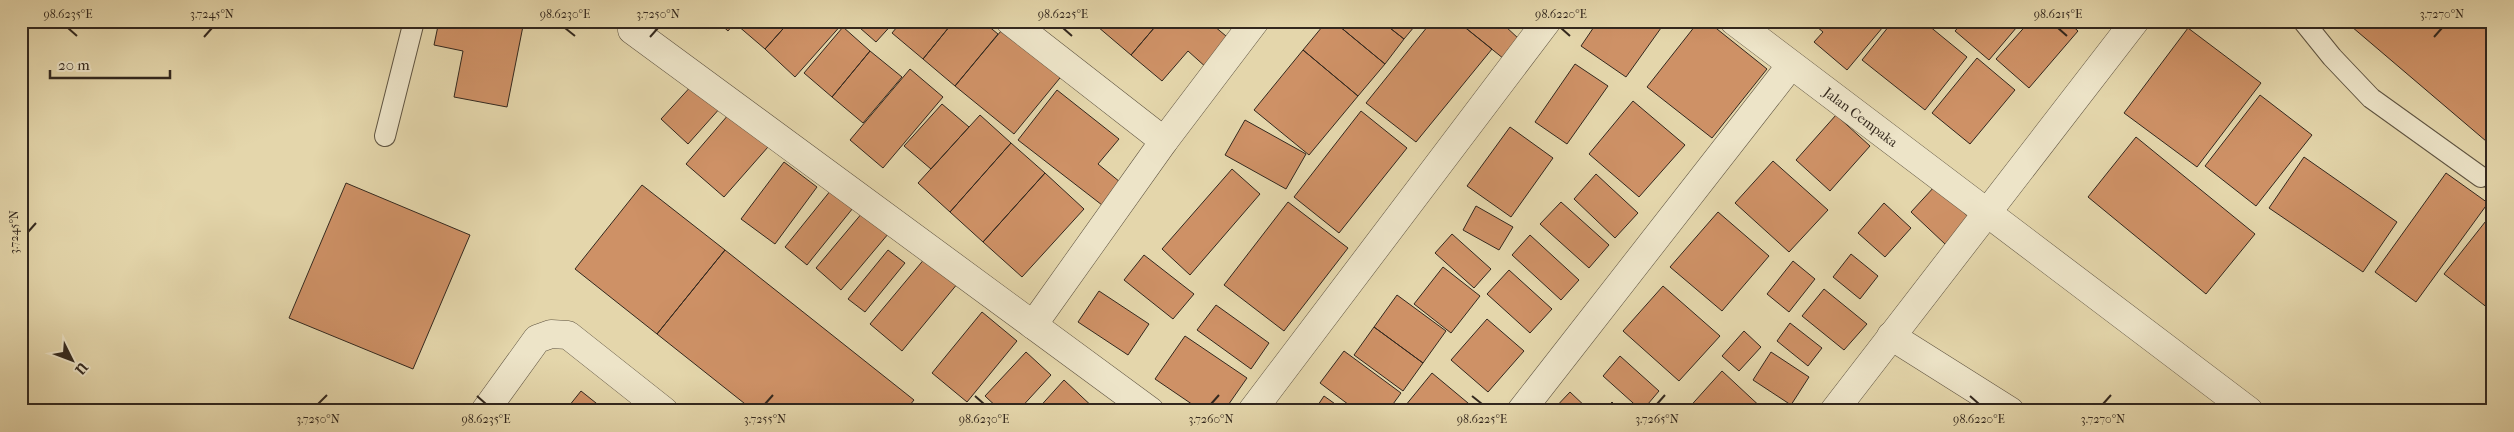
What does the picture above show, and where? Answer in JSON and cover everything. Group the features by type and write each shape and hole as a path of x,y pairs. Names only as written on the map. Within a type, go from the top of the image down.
{"street":[{"path":"1010,21 1164,141"},
{"path":"1033,325 1164,141 1255,21"},
{"path":"1252,411 1547,21"},
{"name":"Jalan Cempaka","path":"1734,21 2249,411"},
{"path":"1834,411 2135,21"},
{"path":"632,30 1150,411"},
{"path":"1521,411 1791,65"},
{"path":"484,411 537,339 551,334 568,335 664,411"},
{"path":"1891,336 2010,411"}],"lane":[{"path":"385,136 414,21"},
{"path":"2303,21 2332,57 2371,98 2481,177"}],"building":[{"path":"439,21 524,21 507,107 454,97 463,51 434,45"},
{"path":"586,21 613,21 612,27"},
{"path":"717,21 736,21 728,31"},
{"path":"740,21 790,21 765,49 737,25"},
{"path":"790,21 841,21 843,23 795,77 765,49"},
{"path":"852,21 895,21 876,42"},
{"path":"902,21 954,21 923,59 892,33"},
{"path":"954,21 982,21 998,34 955,86 923,59"},
{"path":"1091,21 1160,21 1131,55"},
{"path":"1160,21 1208,21 1232,41 1208,69 1188,51 1162,81 1131,55"},
{"path":"1327,21 1333,21 1385,64 1358,96 1303,50"},
{"path":"1333,21 1381,21 1404,39 1385,64"},
{"path":"1381,21 1419,21 1404,39"},
{"path":"1432,21 1457,21 1492,49 1416,142 1366,103"},
{"path":"1457,21 1509,21 1505,26 1519,39 1504,59"},
{"path":"1598,21 1666,21 1626,77 1581,46"},
{"path":"1699,21 1707,21 1767,69 1712,138 1647,87"},
{"path":"1810,21 1888,21 1847,70 1814,42 1823,32"},
{"path":"1893,21 1923,21 1967,57 1925,110 1862,60"},
{"path":"1964,21 2022,21 1989,60 1955,31"},
{"path":"2030,21 2067,21 2078,31 2029,88 1996,59"},
{"path":"2345,21 2493,22 2493,147"},
{"path":"1006,25 1064,73 1014,134 955,86"},
{"path":"843,27 870,51 832,97 804,73"},
{"path":"2188,28 2261,83 2197,167 2124,113"},
{"path":"1303,50 1358,96 1309,155 1254,110"},
{"path":"870,51 902,77 863,123 832,97"},
{"path":"1977,58 2015,90 1970,144 1932,113"},
{"path":"1575,64 1608,86 1567,144 1535,122"},
{"path":"910,69 943,97 883,168 850,140"},
{"path":"694,83 721,107 688,144 661,119"},
{"path":"1057,90 1119,139 1098,164 1120,182 1102,205 1018,140"},
{"path":"2260,95 2312,135 2256,206 2205,166"},
{"path":"1633,101 1685,145 1639,197 1589,154"},
{"path":"942,104 969,127 931,169 904,146"},
{"path":"1361,111 1407,148 1339,233 1294,197"},
{"path":"729,114 768,147 724,197 686,164"},
{"path":"980,115 1011,143 950,212 918,183"},
{"path":"1836,115 1870,146 1830,191 1796,160"},
{"path":"1245,120 1306,154 1286,189 1225,155"},
{"path":"1510,127 1553,158 1511,217 1467,186"},
{"path":"2136,137 2255,234 2206,294 2088,197"},
{"path":"1011,143 1045,173 983,242 950,212"},
{"path":"2304,157 2397,222 2363,272 2269,208"},
{"path":"1773,161 1828,210 1789,252 1735,203"},
{"path":"784,162 817,187 775,244 741,219"},
{"path":"1232,169 1260,194 1190,275 1162,249"},
{"path":"1045,173 1084,209 1022,277 983,242"},
{"path":"2446,173 2488,203 2416,302 2375,272"},
{"path":"1596,174 1638,213 1615,238 1574,199"},
{"path":"346,183 470,235 413,369 289,318"},
{"path":"642,185 725,250 657,334 575,269"},
{"path":"1935,186 1970,218 1945,244 1911,212"},
{"path":"831,190 853,208 807,265 785,247"},
{"path":"1288,202 1348,248 1284,331 1224,285"},
{"path":"1561,202 1609,245 1589,268 1540,224"},
{"path":"1884,203 1911,228 1885,257 1858,233"},
{"path":"868,206 894,227 841,290 816,268"},
{"path":"1476,206 1513,227 1499,250 1463,230"},
{"path":"1718,212 1769,256 1722,311 1670,267"},
{"path":"2493,212 2493,312 2444,274"},
{"path":"1452,234 1491,269 1474,288 1435,253"},
{"path":"1530,235 1579,280 1561,300 1512,255"},
{"path":"725,250 914,400 905,411 754,411 657,334"},
{"path":"888,250 905,263 865,312 848,299"},
{"path":"1851,254 1878,276 1860,299 1833,277"},
{"path":"1144,255 1194,294 1173,319 1124,280"},
{"path":"926,257 958,283 902,351 870,324"},
{"path":"1793,261 1815,279 1789,312 1767,294"},
{"path":"1443,267 1480,296 1451,333 1414,304"},
{"path":"1509,270 1552,309 1530,333 1487,294"},
{"path":"1663,286 1720,336 1679,381 1623,331"},
{"path":"1824,289 1867,324 1844,350 1802,316"},
{"path":"1099,291 1149,324 1128,355 1078,322"},
{"path":"1397,295 1446,331 1423,363 1374,327"},
{"path":"1216,305 1269,343 1251,369 1197,330"},
{"path":"982,312 1017,341 967,402 932,373"},
{"path":"1487,319 1524,351 1488,392 1451,360"},
{"path":"1790,323 1822,348 1808,366 1777,341"},
{"path":"1374,327 1423,363 1403,391 1354,355"},
{"path":"1744,331 1761,347 1739,371 1722,356"},
{"path":"1185,336 1247,378 1224,411 1202,411 1155,379"},
{"path":"1344,351 1401,393 1388,411 1357,411 1320,383"},
{"path":"1026,352 1051,375 1018,411 1001,411 985,396"},
{"path":"1771,352 1809,377 1791,405 1753,380"},
{"path":"1620,356 1659,391 1642,411 1603,376"},
{"path":"1722,371 1765,411 1686,411"},
{"path":"1432,373 1474,408 1472,411 1401,411"},
{"path":"1064,380 1097,411 1036,411"},
{"path":"581,391 606,411 565,411"},
{"path":"1570,392 1589,410 1552,411"},
{"path":"1324,396 1345,411 1314,411"},
{"path":"1612,402 1621,411 1603,411"}]}
